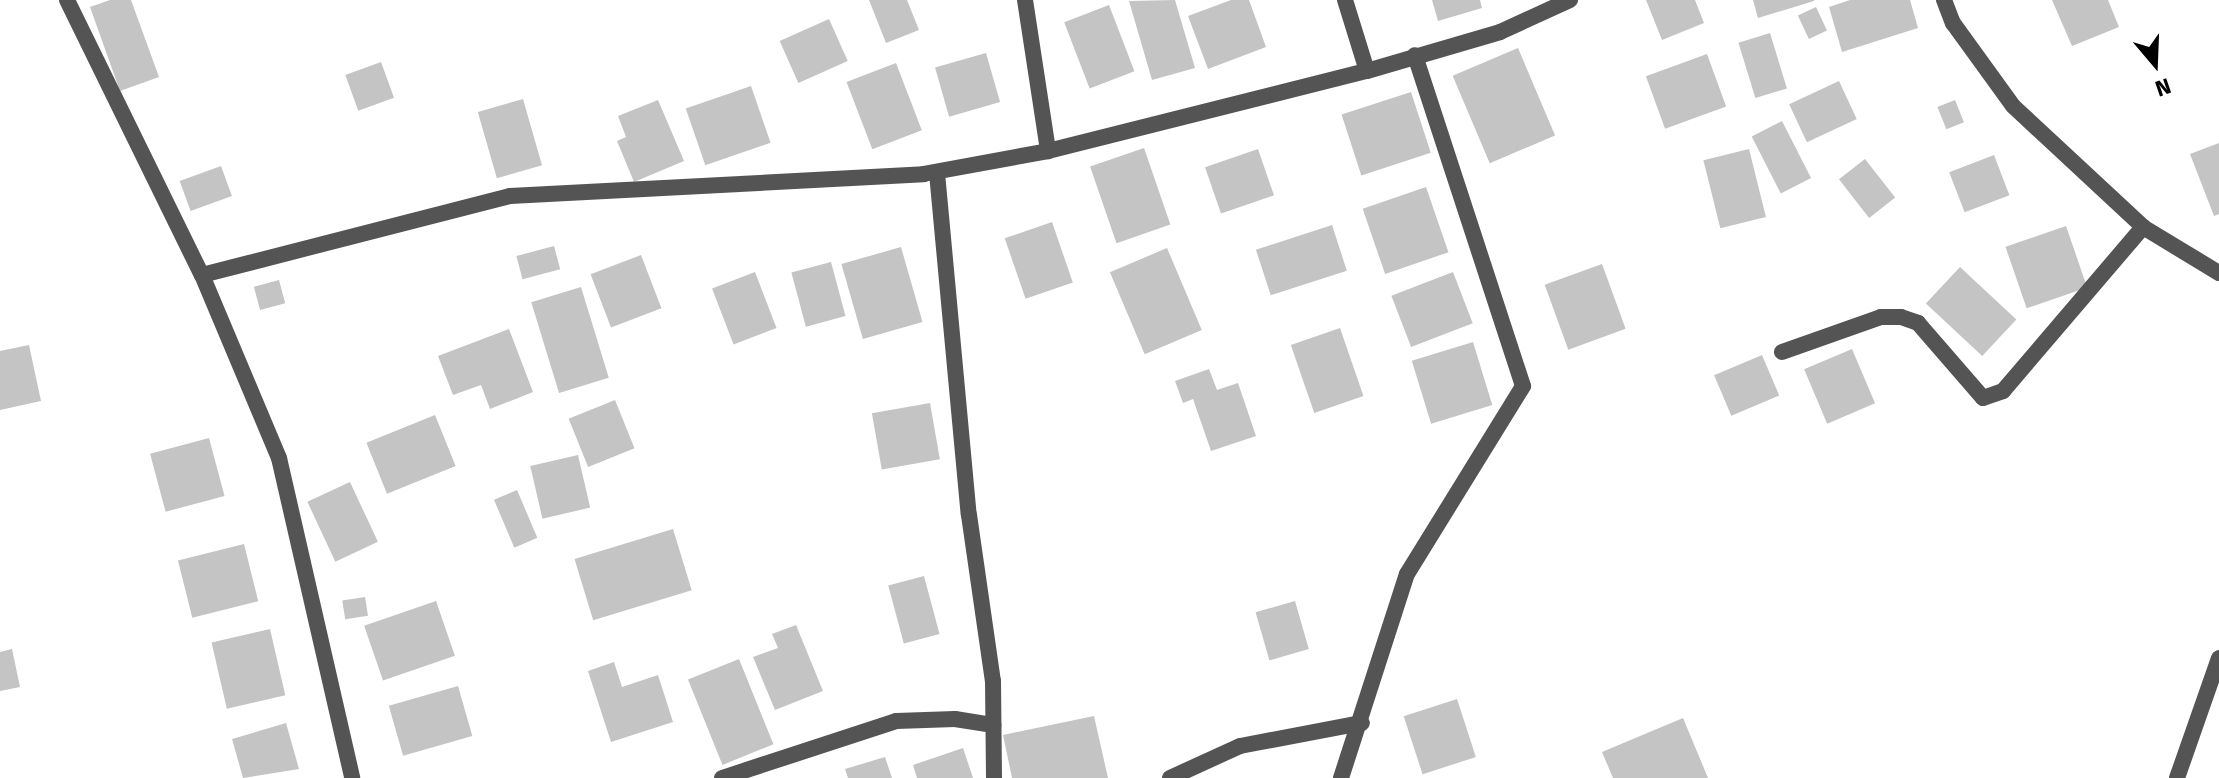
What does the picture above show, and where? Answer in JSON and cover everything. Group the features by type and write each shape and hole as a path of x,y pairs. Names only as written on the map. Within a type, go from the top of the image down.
{"street":[{"path":"67,0 202,275 279,458 352,778"},
{"path":"1025,0 1048,151"},
{"path":"1345,0 1367,71"},
{"path":"202,275 510,196 937,173 1048,151 1367,71 1500,32 1570,0"},
{"path":"1944,0 1953,23 2013,106 2143,227 2219,273"},
{"path":"1341,778 1362,723 1407,574 1523,386 1415,55"},
{"path":"937,173 994,725 994,778"},
{"path":"1782,352 1881,317 1901,317 1918,323 1983,398 2003,391 2143,227"},
{"path":"2177,778 2219,658"},
{"path":"722,778 896,721 955,719 994,725"},
{"path":"1170,778 1240,746 1362,723"}],"building":[{"path":"110,0 131,0 159,77 120,91 90,7"},
{"path":"869,0 907,0 919,30 886,43"},
{"path":"1175,0 1195,68 1152,80 1129,1"},
{"path":"1231,0 1249,0 1266,47 1208,69 1188,16"},
{"path":"1432,0 1480,0 1482,8 1438,21"},
{"path":"1646,0 1695,0 1704,23 1662,40"},
{"path":"1753,0 1814,0 1814,1 1758,18"},
{"path":"1850,0 1910,0 1918,28 1842,52 1829,7"},
{"path":"2052,0 2108,0 2119,27 2072,46"},
{"path":"1109,5 1134,71 1090,88 1064,22"},
{"path":"1816,7 1827,31 1809,39 1798,15"},
{"path":"829,19 848,61 798,83 780,41"},
{"path":"1770,33 1787,88 1755,98 1738,43"},
{"path":"1518,48 1555,135 1490,163 1453,76"},
{"path":"986,53 1000,102 949,117 935,68"},
{"path":"1707,54 1726,107 1665,129 1646,76"},
{"path":"381,62 394,98 358,111 345,75"},
{"path":"896,63 922,130 872,149 847,82"},
{"path":"1839,81 1857,119 1807,142 1789,104"},
{"path":"751,86 771,143 705,165 686,108"},
{"path":"1411,92 1431,153 1361,175 1342,115"},
{"path":"523,99 542,165 497,178 478,112"},
{"path":"658,100 684,161 634,182 617,141 626,137 618,116"},
{"path":"1955,100 1964,122 1946,129 1937,107"},
{"path":"1782,121 1811,178 1781,193 1752,136"},
{"path":"2219,143 2219,214 2214,216 2190,154"},
{"path":"1144,148 1170,225 1116,243 1090,167"},
{"path":"1258,149 1274,195 1221,214 1205,167"},
{"path":"1749,149 1766,217 1720,228 1703,160"},
{"path":"1994,155 2009,195 1965,212 1949,172"},
{"path":"1865,159 1895,198 1869,218 1839,179"},
{"path":"221,166 232,196 191,211 180,181"},
{"path":"1426,187 1448,252 1385,274 1363,209"},
{"path":"1052,222 1073,283 1026,299 1005,238"},
{"path":"1332,225 1347,271 1271,295 1256,250"},
{"path":"2066,226 2087,287 2027,308 2005,247"},
{"path":"554,246 560,269 523,279 516,256"},
{"path":"901,247 922,322 863,339 841,264"},
{"path":"1167,248 1202,330 1145,354 1110,272"},
{"path":"641,255 661,308 611,328 591,274"},
{"path":"831,262 845,316 806,327 791,273"},
{"path":"1602,264 1626,329 1568,350 1545,285"},
{"path":"1960,267 2016,320 1982,356 1926,304"},
{"path":"755,272 777,328 734,344 712,288"},
{"path":"1453,272 1473,323 1411,347 1391,296"},
{"path":"279,280 285,303 260,310 254,287"},
{"path":"581,287 609,378 559,393 531,302"},
{"path":"1340,328 1363,396 1314,413 1291,345"},
{"path":"509,329 533,392 490,409 481,385 453,395 438,356"},
{"path":"1473,342 1492,405 1431,424 1412,361"},
{"path":"29,345 41,401 0,410 0,351"},
{"path":"1852,349 1875,403 1827,424 1804,369"},
{"path":"1762,355 1779,396 1731,416 1714,375"},
{"path":"1209,369 1217,390 1238,383 1256,436 1211,451 1193,399 1183,403 1175,381"},
{"path":"615,400 634,448 588,467 569,419"},
{"path":"930,403 940,459 882,469 872,413"},
{"path":"435,415 456,466 387,494 366,443"},
{"path":"209,438 225,496 166,512 150,454"},
{"path":"578,455 590,508 542,519 530,466"},
{"path":"350,482 378,542 335,562 307,502"},
{"path":"517,490 537,538 514,548 494,500"},
{"path":"673,529 692,590 593,620 575,559"},
{"path":"244,544 258,601 192,618 178,560"},
{"path":"924,576 940,634 904,644 888,586"},
{"path":"365,597 368,616 345,619 342,601"},
{"path":"436,601 455,656 383,681 364,626"},
{"path":"1295,601 1309,649 1269,660 1256,612"},
{"path":"796,625 823,691 775,710 753,657 778,648 772,634"},
{"path":"270,629 285,695 227,709 212,642"},
{"path":"12,649 20,687 0,691 0,652"},
{"path":"739,659 773,744 722,765 688,680"},
{"path":"614,662 622,687 658,675 673,722 611,742 588,671"},
{"path":"458,686 472,736 403,756 389,706"},
{"path":"1457,699 1476,757 1423,774 1404,716"},
{"path":"1094,716 1108,778 1012,778 1003,735"},
{"path":"1683,718 1708,778 1613,778 1602,752"},
{"path":"286,723 299,769 243,778 232,739"},
{"path":"963,748 973,778 917,778 913,765"},
{"path":"885,757 892,778 848,778 845,769"}]}
